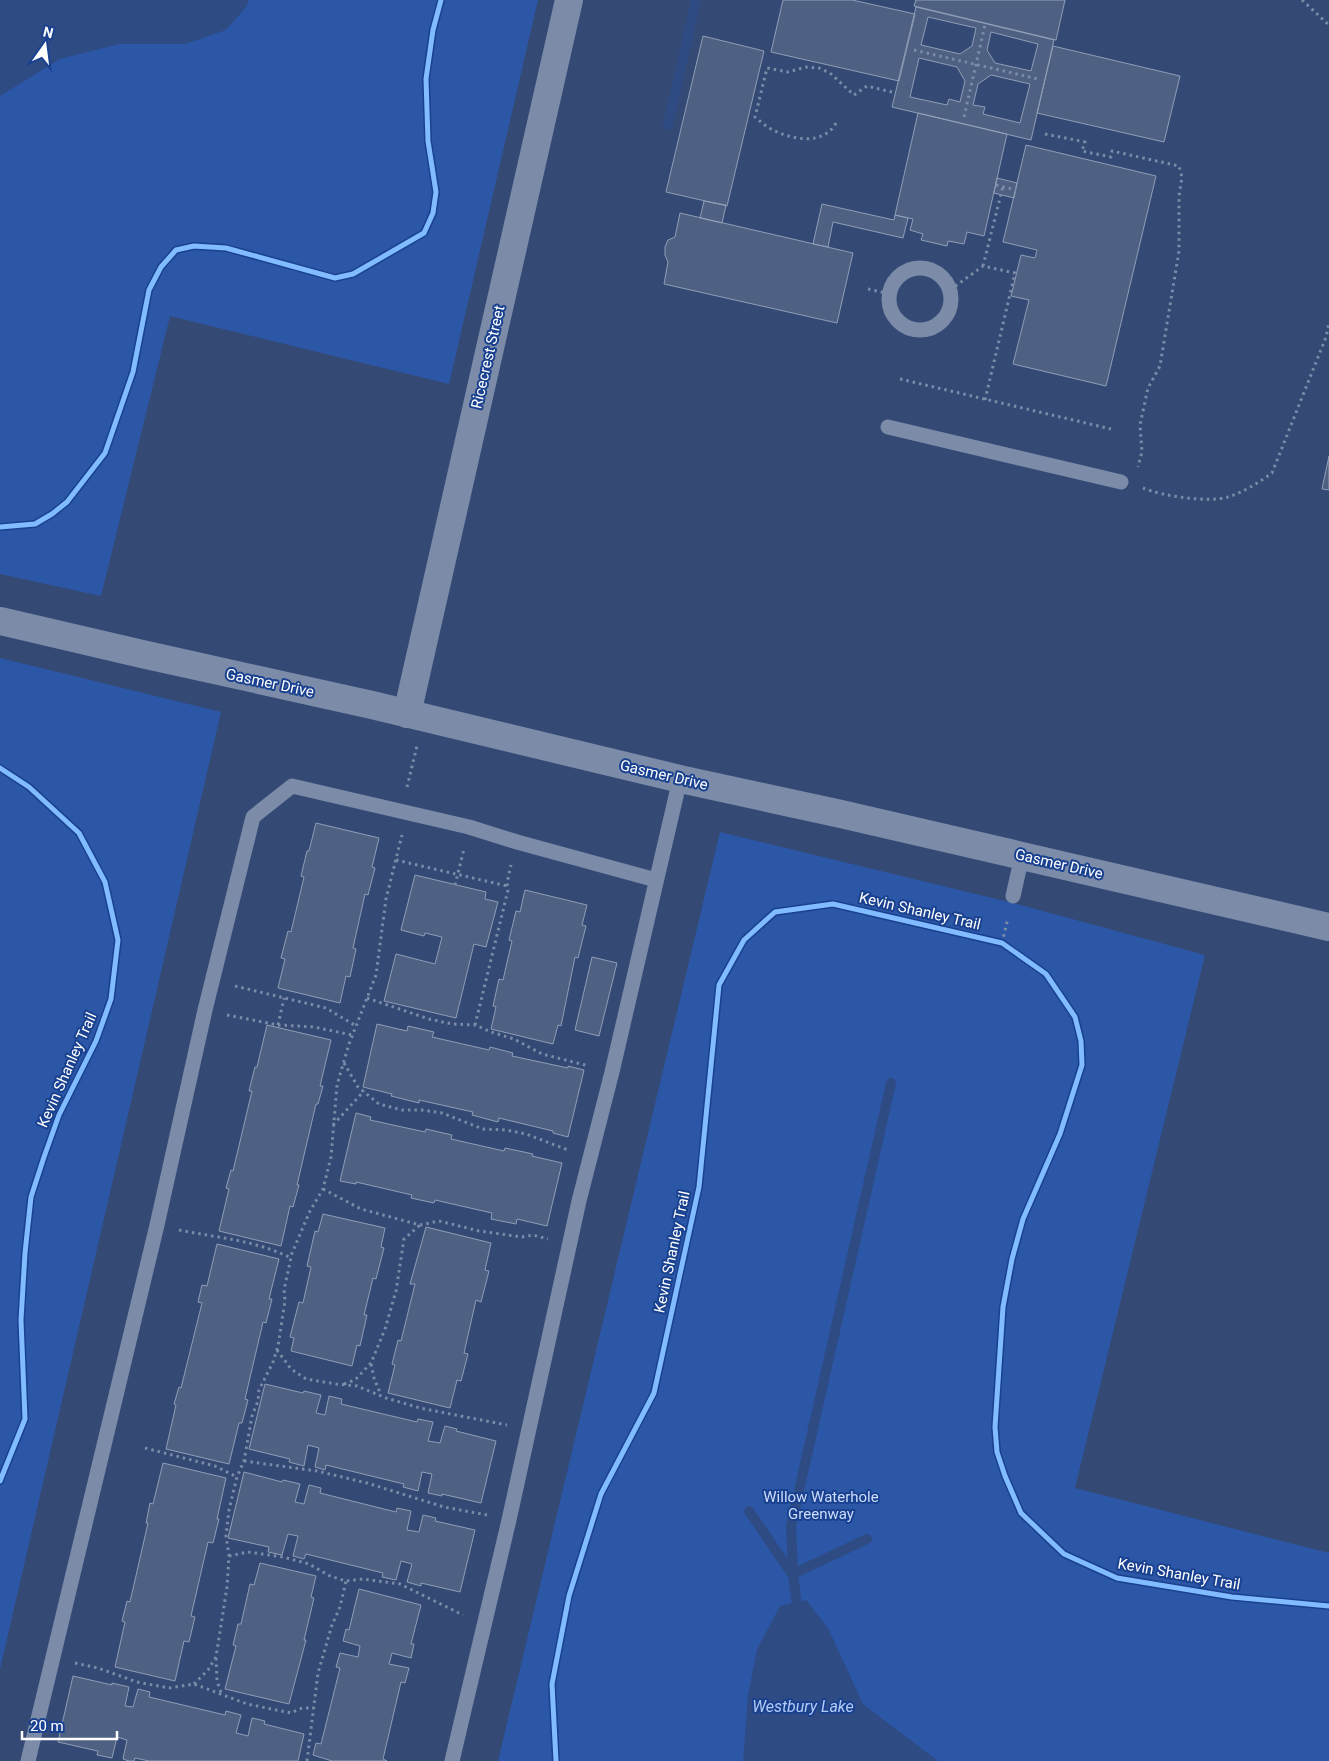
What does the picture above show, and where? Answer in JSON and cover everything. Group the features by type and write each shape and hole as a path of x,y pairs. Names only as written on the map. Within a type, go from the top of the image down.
{"street":[{"name":"Ricecrest Street","path":"413,726 569,0"},
{"name":"Gasmer Drive","path":"0,621 413,726 680,779 840,814 1329,927"}],"lane":[{"path":"922,267 933,270 942,276 950,290 952,304 942,322 934,327 923,330 911,329 896,319 891,310 890,294 894,281 902,274 911,268 922,267"},
{"path":"888,427 1121,482"},
{"path":"452,1761 530,1429 590,1156 612,1072 680,779"},
{"path":"28,1761 156,1225 204,1010 213,981 253,817 292,786 469,827 656,880"},
{"path":"1013,896 1022,856"}],"path":[{"path":"1302,0 1329,25"},
{"path":"964,117 985,25"},
{"path":"914,50 1038,79"},
{"path":"836,122 831,131 818,138 795,138 770,129 755,117 767,68 788,72 806,67 818,68 830,73 854,95 866,86 896,93"},
{"path":"1045,134 1084,142 1082,150 1111,157 1112,151 1179,166 1182,177 1179,252 1160,366 1148,388 1140,425 1142,452 1138,468"},
{"path":"996,185 1016,190"},
{"path":"950,290 983,266 1003,186"},
{"path":"983,266 1016,273 985,400"},
{"path":"868,289 890,294"},
{"path":"1142,488 1152,492 1188,499 1226,498 1252,487 1272,473 1326,337 1329,323"},
{"path":"900,380 1110,429"},
{"path":"407,787 413,726"},
{"path":"222,1695 217,1681 216,1657 227,1587 228,1556 226,1536 229,1510 237,1477 244,1461 259,1390 273,1362 277,1349 285,1301 284,1290 291,1258 310,1211 323,1189 332,1157 337,1085 352,1035 376,975 386,899 403,831"},
{"path":"456,885 465,846"},
{"path":"476,1025 513,858"},
{"path":"396,860 507,886"},
{"path":"213,981 326,1008 356,1026"},
{"path":"278,1025 284,998"},
{"path":"367,998 429,1019 452,1024 476,1025 514,1039 542,1054 612,1072"},
{"path":"204,1010 278,1025 314,1027 352,1035"},
{"path":"344,1062 358,1086 379,1104 402,1110 442,1113 483,1129 506,1130 526,1134 569,1151 590,1156"},
{"path":"333,1126 364,1091"},
{"path":"323,1189 361,1209 420,1225 439,1221 479,1231 522,1237 533,1235 570,1244"},
{"path":"156,1225 201,1235 247,1241 291,1258"},
{"path":"343,1385 355,1380 371,1363 385,1329 396,1291 404,1239 420,1225"},
{"path":"277,1349 291,1370 306,1379 358,1386 420,1408 530,1429"},
{"path":"371,1363 374,1378 381,1395"},
{"path":"145,1448 215,1466 237,1477"},
{"path":"244,1461 317,1471 367,1483 444,1507 509,1520"},
{"path":"228,1556 248,1552 283,1557 310,1564 330,1576 346,1581 363,1578 400,1584 461,1614 485,1623"},
{"path":"308,1761 318,1673 332,1625 340,1608 346,1581"},
{"path":"194,1684 208,1670 216,1657"},
{"path":"52,1658 98,1668 137,1682 169,1688 194,1684 247,1704 291,1713 302,1708 314,1708"}],"green space":[{"path":"0,0 538,0 449,384 170,316 101,596 0,574"},
{"path":"0,658 221,712 0,1669"},
{"name":"Willow Waterhole Greenway","path":"720,832 1013,903 1205,955 1075,1488 1329,1553 1329,1761 498,1761"}],"water":[{"path":"0,0 249,0 247,6 226,30 185,44 120,44 60,59 0,96"},
{"name":"Westbury Lake","path":"806,1600 828,1628 863,1704 938,1761 743,1761 748,1695 757,1649 780,1606"}],"building":[{"path":"783,0 852,0 915,14 899,81 771,52"},
{"path":"916,0 1065,0 1056,40 914,6"},
{"path":"916,7 1054,40 1031,140 892,107","holes":["928,17 976,28 972,46 960,54 921,45","991,32 1038,44 1031,71 995,63 987,50","919,58 957,67 965,81 960,102 949,99 947,105 910,97","991,75 1030,84 1020,123 983,114 985,107 973,105 978,84"]},
{"path":"703,36 764,51 727,206 666,192"},
{"path":"1053,46 1180,76 1164,142 1037,113"},
{"path":"918,113 1007,134 984,236 967,232 964,244 948,241 947,246 921,240 923,234 910,230 913,219 895,215"},
{"path":"1026,145 1156,176 1106,386 1013,364 1029,300 1011,296 1021,255 1035,258 1037,250 1003,242"},
{"path":"997,178 1017,183 1014,198 994,193"},
{"path":"704,201 726,205 722,223 700,218"},
{"path":"822,204 894,220 895,215 908,218 903,238 833,222 828,247 813,244"},
{"path":"680,213 853,253 837,323 664,284 668,262 665,255 665,247 668,240 675,237"},
{"path":"1329,456 1329,490 1322,489"},
{"path":"316,823 379,838 372,867 375,868 368,895 365,894 353,948 356,949 350,977 346,976 340,1003 278,988 285,959 281,958 288,931 291,932 304,877 301,876"},
{"path":"415,875 486,892 485,899 498,902 486,947 474,944 456,1018 384,1001 396,954 435,964 442,937 425,933 424,936 401,930"},
{"path":"525,890 587,905 582,925 586,926 578,958 575,957 561,1026 558,1025 553,1044 491,1029 496,1007 493,1006 499,979 503,980 512,941 509,940 516,911 520,912"},
{"path":"592,957 617,963 599,1036 575,1030"},
{"path":"377,1024 407,1031 408,1026 434,1032 432,1037 489,1050 490,1047 513,1053 512,1056 584,1070 568,1137 553,1133 553,1131 499,1118 498,1122 472,1115 473,1112 419,1100 419,1103 363,1087"},
{"path":"267,1025 331,1040 320,1086 323,1086 318,1104 316,1104 297,1185 299,1185 293,1207 290,1206 281,1246 219,1231 229,1189 226,1188 231,1170 233,1171 252,1091 249,1091"},
{"path":"356,1113 371,1117 370,1120 425,1132 426,1129 452,1135 451,1139 504,1151 505,1148 533,1154 532,1156 562,1163 547,1226 517,1219 516,1224 491,1219 492,1213 435,1200 434,1203 411,1198 412,1195 356,1182 356,1184 340,1181"},
{"path":"323,1214 385,1228 381,1247 384,1248 376,1279 373,1278 364,1315 367,1315 360,1346 357,1345 352,1366 291,1351 294,1338 290,1337 299,1302 303,1303 311,1267 307,1266 315,1231 318,1232"},
{"path":"426,1227 491,1243 485,1270 489,1271 481,1302 476,1300 464,1353 468,1354 461,1381 457,1380 450,1408 388,1393 395,1365 392,1364 398,1340 401,1341 415,1284 410,1284"},
{"path":"217,1244 279,1259 269,1299 272,1299 266,1323 263,1322 245,1399 248,1400 242,1423 239,1423 229,1464 166,1449 176,1405 174,1404 179,1387 181,1388 202,1303 198,1302 202,1285 207,1286"},
{"path":"265,1384 303,1393 304,1391 321,1395 316,1413 325,1415 329,1396 342,1399 341,1404 417,1422 418,1419 433,1422 428,1441 440,1443 445,1426 457,1429 456,1431 496,1441 481,1503 442,1494 442,1496 428,1493 432,1474 422,1472 418,1491 403,1487 404,1484 326,1465 325,1470 315,1467 319,1448 308,1445 304,1466 289,1462 290,1459 249,1449"},
{"path":"163,1463 226,1478 213,1543 208,1542 191,1616 195,1617 189,1642 184,1641 175,1681 115,1667 125,1622 122,1621 127,1601 130,1602 148,1523 146,1523 150,1503 153,1504"},
{"path":"244,1472 282,1482 283,1480 300,1484 295,1502 304,1504 309,1485 321,1488 320,1493 396,1512 397,1508 411,1511 407,1530 419,1532 423,1515 436,1518 435,1521 475,1530 460,1592 421,1583 421,1586 407,1582 412,1564 401,1561 396,1580 382,1577 383,1573 306,1554 304,1559 293,1556 298,1536 288,1534 282,1555 268,1552 269,1547 228,1538"},
{"path":"260,1563 316,1576 311,1597 314,1598 304,1640 306,1640 289,1704 225,1689 236,1646 233,1645 238,1624 241,1624 250,1584 254,1585"},
{"path":"359,1589 421,1605 411,1644 414,1644 411,1658 392,1653 389,1664 409,1668 405,1683 401,1682 383,1759 387,1761 332,1761 313,1755 316,1743 321,1744 340,1668 336,1667 340,1653 358,1657 360,1646 343,1641 346,1629 349,1630"},
{"path":"73,1676 129,1687 125,1706 133,1707 138,1689 150,1692 149,1697 225,1715 226,1711 241,1715 236,1733 248,1736 252,1718 265,1721 264,1724 304,1734 298,1761 149,1761 135,1758 134,1761 129,1761 123,1759 127,1740 117,1737 112,1758 97,1755 98,1751 58,1742"}],"waterway":[{"path":"668,125 696,0"},
{"path":"793,1574 791,1526 891,1083"},
{"path":"749,1511 792,1574"},
{"path":"798,1615 793,1574 867,1539"}],"cycle path":[{"path":"0,527 35,524 52,514 67,502 105,453 133,372 149,290 161,267 176,250 194,246 226,248 335,278 353,274 424,233 433,213 436,192 428,141 426,79 433,30 441,0"},
{"name":"Kevin Shanley Trail","path":"0,768 29,787 79,833 105,882 118,940 111,999 96,1041 59,1115 31,1197 21,1320 25,1419 0,1481"},
{"name":"Kevin Shanley Trail","path":"556,1761 552,1684 569,1596 601,1494 654,1393 699,1187 719,985 744,940 775,912 833,904 1002,943 1046,974 1075,1017 1081,1041 1082,1065 1060,1134 1023,1219 1012,1259 1003,1307 995,1427 997,1452 1021,1513 1064,1554 1117,1578 1232,1597 1329,1606"}]}
